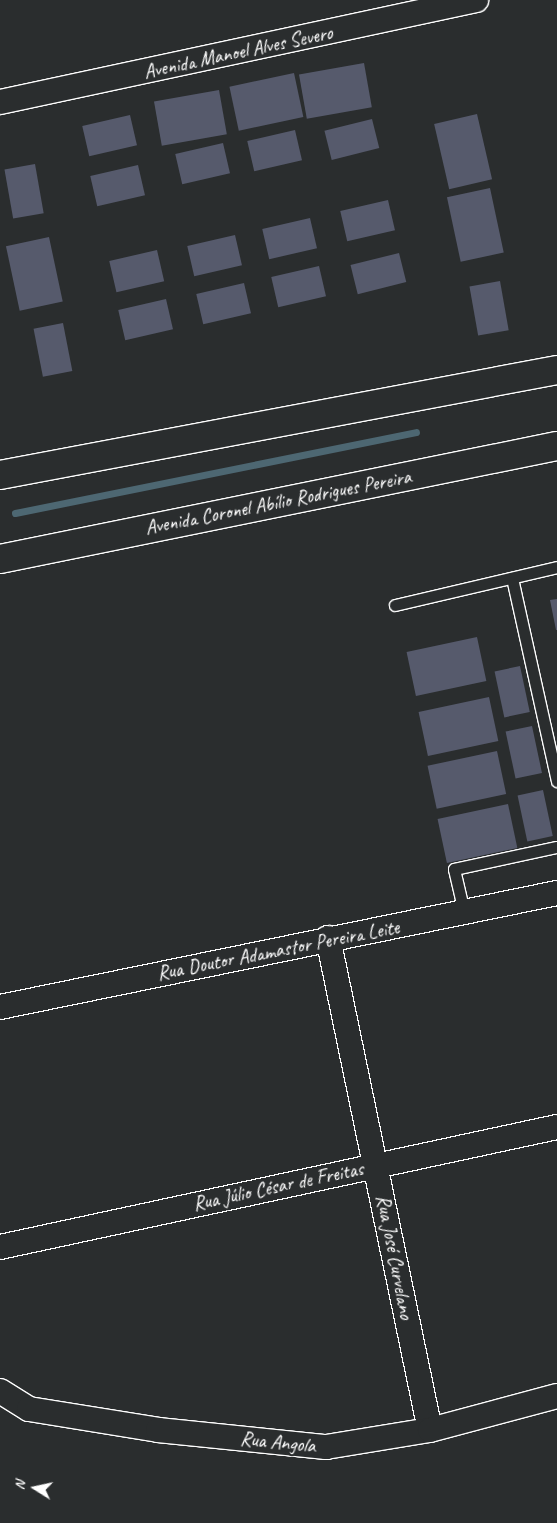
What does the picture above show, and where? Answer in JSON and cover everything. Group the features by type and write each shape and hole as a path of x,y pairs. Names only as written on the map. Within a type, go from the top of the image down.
{"street":[{"name":"Avenida Manoel Alves Severo","path":"0,102 476,0"},
{"path":"0,475 557,370"},
{"name":"Avenida Coronel Abílio Rodrigues Pereira","path":"0,558 557,446"},
{"name":"Rua Doutor Adamastor Pereira Leite","path":"0,1007 328,938 557,893"},
{"name":"Rua José Curvelano","path":"328,938 377,1165 430,1430"},
{"name":"Rua Júlio César de Freitas","path":"0,1247 557,1128"},
{"name":"Rua Angola","path":"0,1391 28,1408 158,1430 326,1447 430,1430 557,1396"}],"lane":[{"path":"394,605 557,567"},
{"path":"512,578 557,781"},
{"path":"464,912 454,869 557,847"}],"building":[{"path":"364,63 372,107 307,119 299,74"},
{"path":"294,73 303,117 239,131 229,87"},
{"path":"219,90 227,134 162,146 154,101"},
{"path":"477,114 492,179 449,189 434,124"},
{"path":"130,115 137,145 89,156 82,126"},
{"path":"372,119 379,148 332,160 324,131"},
{"path":"295,130 302,160 254,171 247,141"},
{"path":"223,143 230,173 182,184 175,154"},
{"path":"35,164 44,213 13,219 4,169"},
{"path":"138,165 145,195 97,206 90,176"},
{"path":"490,188 504,253 461,262 447,197"},
{"path":"388,200 395,230 347,241 340,211"},
{"path":"310,218 317,248 269,259 262,229"},
{"path":"235,235 242,265 194,276 187,246"},
{"path":"49,237 63,302 20,311 6,246"},
{"path":"157,250 164,281 116,292 109,261"},
{"path":"399,253 406,282 358,294 350,265"},
{"path":"319,266 326,296 278,307 271,277"},
{"path":"500,281 509,330 478,336 469,286"},
{"path":"244,283 251,313 203,324 196,294"},
{"path":"166,299 173,329 125,340 118,310"},
{"path":"63,323 72,371 43,377 34,329"},
{"path":"557,599 557,630 556,630 550,600"},
{"path":"477,637 486,681 416,696 407,652"},
{"path":"520,666 530,712 504,717 495,671"},
{"path":"489,697 498,741 428,756 419,712"},
{"path":"532,726 542,773 516,779 506,732"},
{"path":"497,751 506,794 437,809 428,766"},
{"path":"543,790 553,836 527,841 518,795"},
{"path":"508,804 517,848 447,863 438,819"}],"waterway":[{"path":"15,513 416,432"}]}
